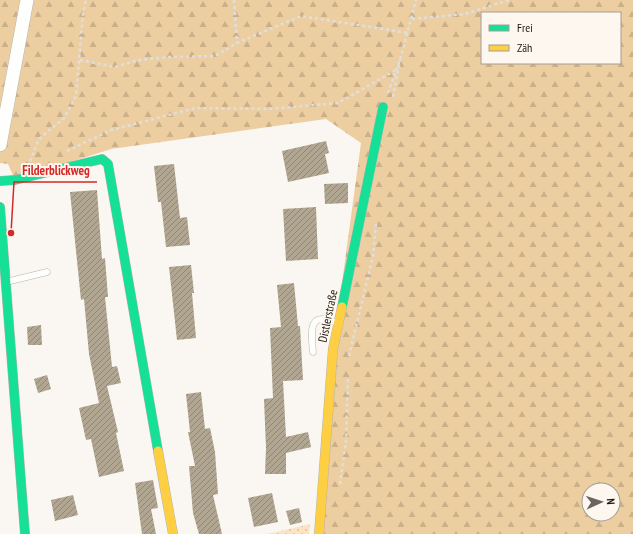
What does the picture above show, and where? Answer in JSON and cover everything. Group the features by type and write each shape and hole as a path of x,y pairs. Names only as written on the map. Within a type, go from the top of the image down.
{"street":[{"path":"0,145 27,0"},
{"name":"Distlerstraße","path":"319,534 333,350 383,107"},
{"path":"0,181 15,180 102,159 108,164 173,534"},
{"path":"0,207 25,534"}],"lane":[{"path":"5,283 47,272"},
{"path":"313,352 312,328 315,322 320,318 326,318 338,324"}],"path":[{"path":"24,177 39,139 64,118 76,96 80,60 82,13 86,0"},
{"path":"234,0 237,43"},
{"path":"383,107 400,60 416,0"},
{"path":"412,19 465,14 509,0"},
{"path":"80,60 114,67 138,60 169,56 215,56 237,43 301,16 408,34"},
{"path":"393,98 400,60"},
{"path":"63,153 76,145 111,130 196,108 269,109 338,103 396,70"},
{"path":"348,359 373,256 376,223"},
{"path":"338,491 346,441 348,374"}],"shaded area":[{"path":"310,524 309,534 268,534"}],"green space":[{"path":"0,0 633,0 633,534 319,534 333,349 361,143 326,119 111,149 15,180 8,164 0,163"}],"building":[{"path":"326,141 329,153 325,154 329,173 288,182 282,151"},
{"path":"174,164 180,218 187,217 190,245 166,247 161,202 158,202 154,166"},
{"path":"348,183 348,203 325,204 324,184"},
{"path":"97,190 102,259 105,258 108,297 105,297 112,367 117,366 121,383 107,386 118,432 116,433 124,471 99,477 91,439 86,440 79,408 99,403 89,354 84,299 81,300 70,192"},
{"path":"316,207 318,259 286,261 283,209"},
{"path":"191,265 196,338 177,340 169,267"},
{"path":"294,283 298,326 300,326 303,380 283,381 286,437 308,432 311,447 286,453 286,474 265,474 266,448 264,399 273,398 270,328 281,327 277,285"},
{"path":"41,325 42,345 28,345 27,327"},
{"path":"47,375 51,389 38,393 34,379"},
{"path":"201,392 205,429 210,428 215,452 218,494 213,495 222,534 199,534 193,513 189,466 195,466 188,432 190,432 186,394"},
{"path":"153,480 158,508 151,509 156,534 142,534 135,483"},
{"path":"272,493 278,522 254,527 248,498"},
{"path":"73,495 78,515 55,521 51,500"},
{"path":"299,508 302,522 290,525 286,511"}],"traffic: fast":[{"path":"342,307 383,107"},
{"path":"0,181 15,180 102,159 108,164 158,451"},
{"path":"0,207 25,534"}],"traffic: slow":[{"path":"319,534 333,349 342,307"},
{"path":"158,451 173,534"}],"place":[{"name":"Filderblickweg","path":"11,233"}]}
